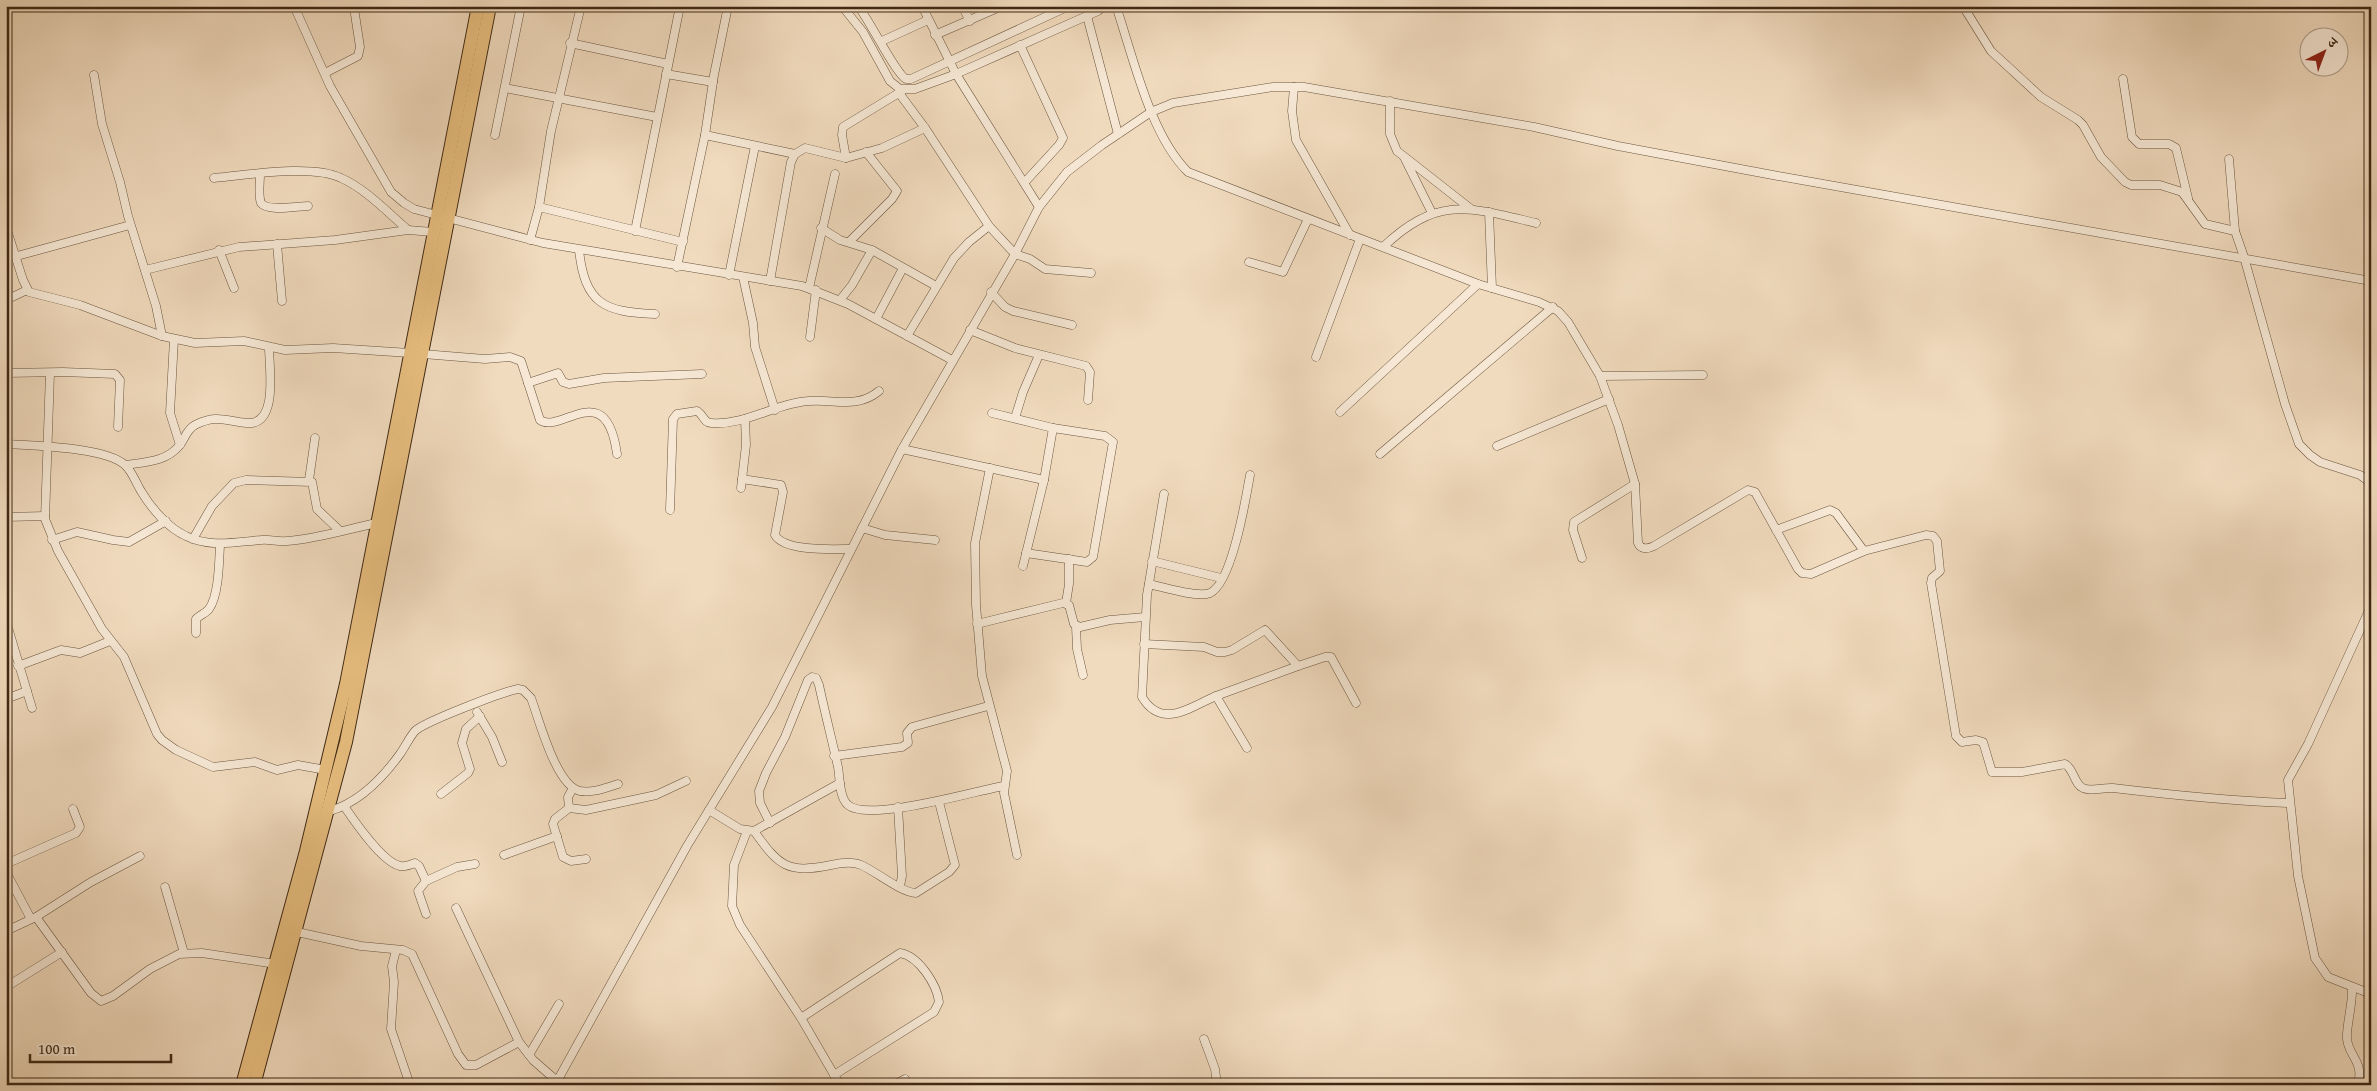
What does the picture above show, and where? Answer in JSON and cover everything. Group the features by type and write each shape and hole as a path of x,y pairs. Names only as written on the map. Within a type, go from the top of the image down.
{"highway":[{"path":"254,1085 330,810 362,671 417,354 443,217 478,6"},
{"path":"242,1085 276,964 346,684 377,523 417,354 434,232 443,217 490,6"}],"street":[{"path":"294,6 324,73 391,192 404,204 414,209 530,240 812,289 840,300 952,360"},
{"path":"495,135 521,6"},
{"path":"530,240 539,206 551,131 560,98 570,43 581,6"},
{"path":"635,231 679,8 667,6"},
{"path":"678,267 705,135 728,6"},
{"path":"842,6 863,32 890,81 901,91 989,226 1015,254 1030,259 1045,269 1091,273"},
{"path":"858,6 882,41 898,72 903,78 911,79"},
{"path":"922,6 956,74 1039,207"},
{"path":"962,6 970,21"},
{"path":"935,35 1002,6"},
{"path":"846,158 842,135 843,127 901,91 911,79 1069,6"},
{"path":"901,91 915,90 956,74 1087,16 1104,6"},
{"path":"1116,6 1151,112 1176,158 1188,172 1478,284 1553,307 1568,322 1600,376 1609,399 1635,484 1638,543 1645,549 1654,546 1748,490 1755,492 1798,569 1806,574 1864,551 1926,535 1936,538 1940,571 1932,578 1931,583 1956,736 1962,742 1976,740 1983,742 1986,747 1989,766 1994,772 2022,772 2065,764 2071,770 2079,785 2085,789 2113,788 2194,798 2289,803"},
{"path":"1963,6 1991,51 2041,97 2084,125 2101,157 2125,182 2131,185 2160,185 2174,188 2188,198"},
{"path":"324,73 358,56 360,48 354,8"},
{"path":"1087,16 1118,134"},
{"path":"882,41 928,20"},
{"path":"570,43 668,64"},
{"path":"1020,45 1062,138 1059,145 1025,182"},
{"path":"666,74 713,82"},
{"path":"94,75 102,124 130,225 156,306 162,336"},
{"path":"2123,79 2132,137 2139,144 2169,144 2176,148 2188,198 2205,224 2235,232"},
{"path":"456,908 519,1042 556,1083 709,810 772,707 902,449 991,292 1015,254 1039,207 1068,172 1118,134 1151,112 1173,102 1273,87 1294,87 1390,101 1534,127 1618,146 1778,176 2371,281"},
{"path":"1294,87 1292,111 1296,140 1350,235"},
{"path":"505,88 657,117"},
{"path":"1390,101 1394,146 1404,158 1432,213"},
{"path":"770,281 791,162 795,154 805,148 846,158 889,145 925,128"},
{"path":"705,135 795,154"},
{"path":"729,275 755,146"},
{"path":"849,242 892,199 896,191 866,152"},
{"path":"1404,158 1471,209"},
{"path":"2229,159 2235,232 2244,257 2285,404 2299,444 2320,462 2360,475 2371,484"},
{"path":"214,178 318,172 340,177 358,189 408,230"},
{"path":"260,174 260,198 265,206 272,208 308,206"},
{"path":"810,337 812,289 821,228 834,174"},
{"path":"539,206 683,242"},
{"path":"1383,247 1410,224 1432,213 1471,209 1536,223"},
{"path":"1489,212 1492,288"},
{"path":"1249,262 1283,272 1308,219"},
{"path":"17,256 130,225"},
{"path":"908,336 954,258 968,242 989,226"},
{"path":"6,227 27,290 36,295 80,305 162,336 195,344 244,341 285,350 333,348 485,359 510,356 521,361 540,420 551,423 583,412 599,416 607,421 614,432 617,454"},
{"path":"821,228 849,242 872,250 936,286"},
{"path":"145,270 219,250 335,240 408,230 434,232"},
{"path":"1316,357 1360,239"},
{"path":"277,244 282,302"},
{"path":"219,250 234,288"},
{"path":"579,250 581,268 590,292 605,306 622,312 655,314"},
{"path":"840,300 852,285 872,250"},
{"path":"876,319 903,268"},
{"path":"743,277 754,323 756,347 775,410"},
{"path":"1340,412 1478,284"},
{"path":"6,300 27,290"},
{"path":"991,292 1005,307 1013,311 1072,325"},
{"path":"1380,454 1553,307"},
{"path":"970,330 1039,355 1084,365 1089,369 1088,400"},
{"path":"174,339 170,413 180,445"},
{"path":"6,444 98,454 126,465 157,460 175,451 190,429 210,419 226,418 253,423 260,420 270,403 269,347"},
{"path":"1015,418 1023,392 1039,355"},
{"path":"6,373 117,375 120,380 118,427"},
{"path":"50,373 45,516 52,540 110,641 124,658 156,734 176,750 212,767 256,762 277,770 298,766 326,770"},
{"path":"528,383 558,373 563,382 569,384 604,378 702,374"},
{"path":"1600,376 1703,375"},
{"path":"670,510 674,416 697,411 707,422 712,424 744,419 808,401 860,402 870,399 879,391"},
{"path":"1497,446 1609,399"},
{"path":"992,413 1053,428 1105,436 1110,438 1113,447 1093,557 1087,562 1026,553"},
{"path":"741,488 746,445 744,419"},
{"path":"1023,566 1044,480 1053,428"},
{"path":"309,480 315,438"},
{"path":"902,449 1044,480"},
{"path":"126,465 146,498 166,521 174,529 193,539 220,545 263,540 288,541 377,523"},
{"path":"990,468 975,543 974,572 977,624 982,676 988,706 1007,771 1004,793 1017,855"},
{"path":"1149,584 1206,594 1211,592 1221,578 1236,542 1244,514 1250,475"},
{"path":"742,478 779,484 783,488 775,534 778,539 810,549 851,549"},
{"path":"193,539 212,506 234,483 246,480 309,480 313,484 318,509 340,531"},
{"path":"1582,558 1573,530 1574,522 1635,484"},
{"path":"1164,494 1152,561 1145,618 1142,697 1160,713 1174,715 1216,696 1325,656 1331,657 1356,703"},
{"path":"1776,530 1830,510 1836,513 1864,551"},
{"path":"6,517 45,516"},
{"path":"52,540 77,532 129,542 166,521"},
{"path":"862,528 885,535 935,540"},
{"path":"196,633 196,619 208,610 212,604 217,584 220,545"},
{"path":"1066,603 1069,584 1068,559"},
{"path":"1152,561 1221,578"},
{"path":"977,624 1066,603"},
{"path":"1066,603 1071,608 1073,621 1076,626 1077,649 1083,675"},
{"path":"2371,606 2308,744 2293,767 2288,780 2298,876 2316,958 2328,978 2371,994"},
{"path":"1076,626 1080,627 1110,620 1145,618"},
{"path":"6,621 32,708"},
{"path":"1144,644 1204,648 1225,652 1232,650 1265,630 1298,666"},
{"path":"18,666 61,650 80,653 110,641"},
{"path":"770,823 759,798 759,791 792,722 808,680 812,677 819,685 845,801 855,810 939,802 1004,786"},
{"path":"330,810 344,806 372,786 400,754 417,729 510,691 524,690 531,698 556,766 562,778 573,788 590,791 618,784"},
{"path":"6,699 27,692"},
{"path":"1216,696 1247,748"},
{"path":"473,706 492,737 502,762"},
{"path":"834,756 902,747 908,742 907,733 912,727 988,706"},
{"path":"440,794 468,773 470,766 462,743 469,724 480,716"},
{"path":"586,859 571,861 563,857 553,822 569,808 586,810 656,795 686,781"},
{"path":"840,783 770,823 750,831 737,856 732,876 732,906 740,925 801,1018 840,1085"},
{"path":"569,808 568,797 573,788"},
{"path":"709,810 750,831 776,860 786,865 797,869 811,869 850,863 860,865 916,893 953,868 954,859 939,802"},
{"path":"344,806 365,836 381,852 401,867 417,864 426,881"},
{"path":"898,807 902,876 900,886"},
{"path":"6,864 76,833 80,827 73,809"},
{"path":"504,855 557,836"},
{"path":"6,931 33,918 91,882 140,856"},
{"path":"426,914 418,890 426,881 457,867 475,864"},
{"path":"6,872 33,918 62,952 91,993 101,1001 174,955 202,953 276,964"},
{"path":"164,888 184,953"},
{"path":"297,932 360,946 409,951 416,959 458,1054 466,1065 476,1065 519,1042"},
{"path":"396,950 392,966 394,982 391,1029 410,1085"},
{"path":"6,987 62,952"},
{"path":"801,1018 900,953 912,956 918,962 936,990 939,1002 934,1012 834,1075"},
{"path":"2352,987 2353,1005 2347,1040 2357,1061 2360,1075 2358,1085"},
{"path":"529,1055 559,1004"},
{"path":"1204,1039 1215,1069 1217,1085"},
{"path":"894,1085 905,1079"}]}
